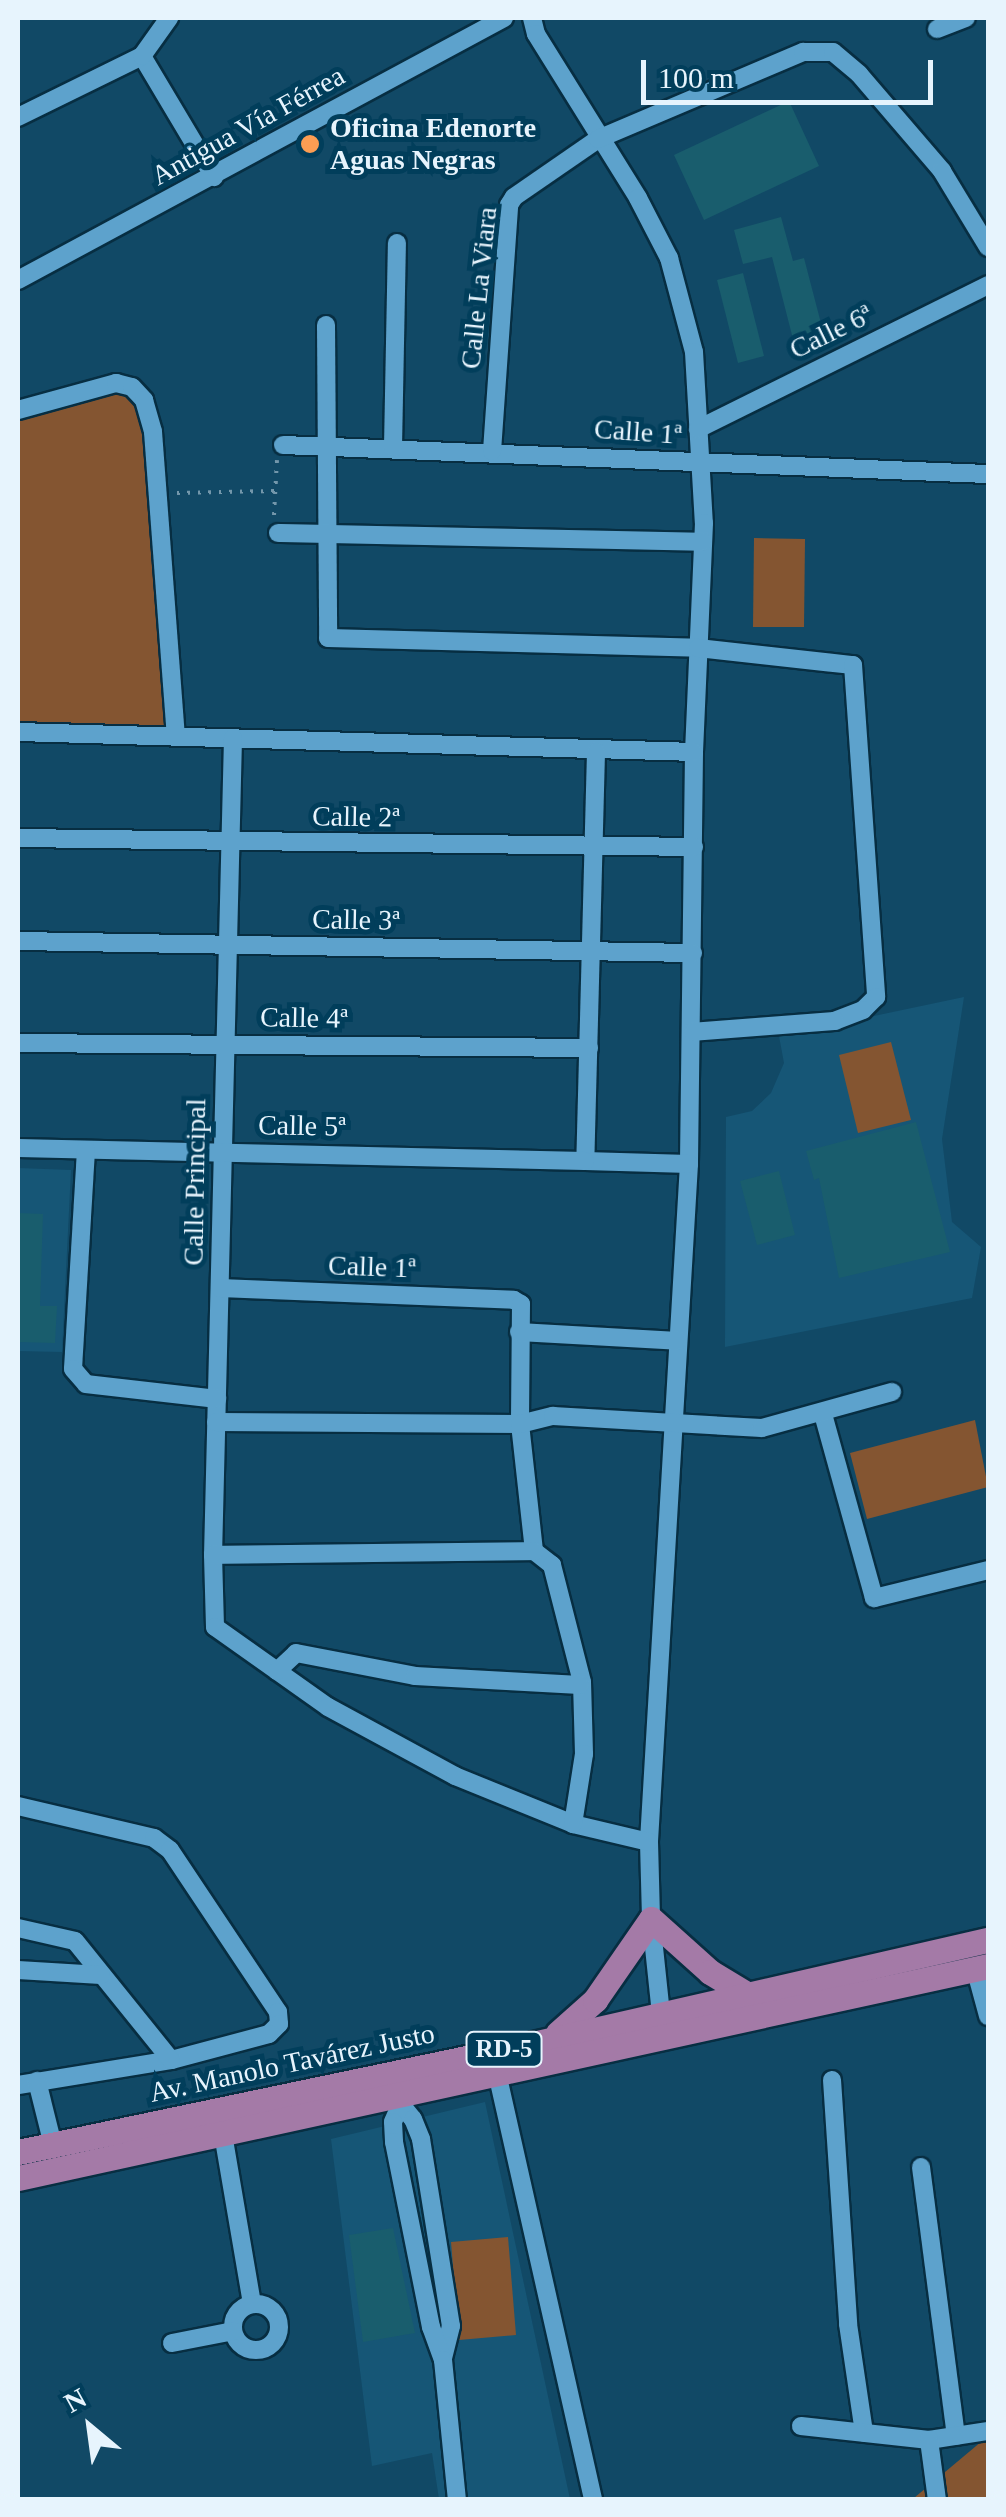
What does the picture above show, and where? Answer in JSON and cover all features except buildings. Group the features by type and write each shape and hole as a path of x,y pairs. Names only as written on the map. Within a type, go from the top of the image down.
{"main road":[{"path":"554,2036 595,2000 651,1919 710,1972 748,1994"},
{"name":"Av. Manolo Tavárez Justo","path":"18,2152 497,2073 748,1994 988,1940"},
{"name":"Av. Manolo Tavárez Justo","path":"18,2178 224,2134 394,2090 554,2036 662,2023 982,1967"}],"street":[{"path":"18,117 142,56 169,18"},
{"name":"Antigua Vía Férrea","path":"18,280 504,18"},
{"path":"532,18 536,34 638,198 669,258 694,352 703,542 694,752 690,1164 671,1420 649,1842 651,1919 662,2023"},
{"path":"937,29 966,18"},
{"name":"Calle La Viara","path":"492,450 509,206 514,197 598,139 803,52 833,52 859,74 942,171 988,247"},
{"path":"142,56 214,177"},
{"path":"392,447 396,243"},
{"name":"Calle 6ª","path":"698,429 988,285"},
{"path":"326,326 328,638 698,648 853,665 876,997 863,1010 835,1021 693,1032"},
{"path":"18,410 107,384 132,387 148,409 176,736"},
{"name":"Calle 1ª","path":"283,445 492,450 701,464 988,474"},
{"path":"278,533 703,542"},
{"path":"18,732 694,752"},
{"name":"Calle Principal","path":"233,738 213,1555 216,1628 277,1671"},
{"path":"585,1161 596,752"},
{"name":"Calle 2ª","path":"18,838 595,848 694,846"},
{"name":"Calle 3ª","path":"18,942 694,953"},
{"name":"Calle 4ª","path":"18,1044 589,1048"},
{"name":"Calle 5ª","path":"18,1148 690,1164"},
{"path":"86,1150 73,1370 86,1384 216,1400"},
{"name":"Calle 1ª","path":"220,1288 514,1300 522,1304 519,1332"},
{"path":"534,1551 520,1424 519,1332 678,1341"},
{"path":"216,1422 520,1424 553,1416 762,1428 892,1392"},
{"path":"823,1414 874,1598 988,1570"},
{"path":"213,1555 534,1551 552,1566 580,1685 584,1754 572,1824"},
{"path":"580,1685 415,1676 296,1653 277,1671 328,1706 455,1776 572,1824 649,1842"},
{"path":"18,1806 154,1838 170,1850 278,2012 278,2024 269,2034 171,2060 27,2083 52,2145"},
{"path":"18,1928 74,1941 171,2060"},
{"path":"982,1967 988,2016"},
{"path":"18,1970 100,1974"},
{"path":"497,2073 593,2500"},
{"path":"832,2080 848,2324 864,2433"},
{"path":"394,2090 413,2119 420,2139 451,2326 443,2360"},
{"path":"394,2090 392,2122 431,2327 443,2360 458,2500"},
{"path":"224,2134 252,2303"},
{"path":"921,2167 956,2436"},
{"path":"408,2213 432,2209"},
{"path":"252,2303 261,2303 276,2314 280,2331 276,2340 261,2350 251,2350 233,2331 237,2313 252,2303"},
{"path":"172,2343 233,2331"},
{"path":"801,2426 929,2440 988,2431"},
{"path":"929,2440 937,2500"}],"path":[{"path":"278,533 274,526 277,450 283,445"},
{"path":"158,493 275,491"}],"shaded area":[{"path":"107,384 144,400 176,736 18,732 18,410"},
{"path":"754,538 805,539 804,627 753,627"},
{"path":"964,997 942,1139 952,1222 981,1247 972,1298 725,1347 726,1117 752,1111 771,1093 784,1063 779,1036"},
{"path":"891,1042 911,1120 858,1133 839,1055"},
{"path":"18,1168 71,1170 62,1352 18,1351"},
{"path":"975,1420 988,1487 867,1519 850,1453"},
{"path":"485,2102 570,2499 439,2499 432,2453 372,2466 331,2139"},
{"path":"508,2237 516,2335 459,2340 451,2242"},
{"path":"988,2436 988,2499 914,2500 914,2498"}],"place":[{"name":"Oficina Edenorte Aguas Negras","path":"310,144"}]}
